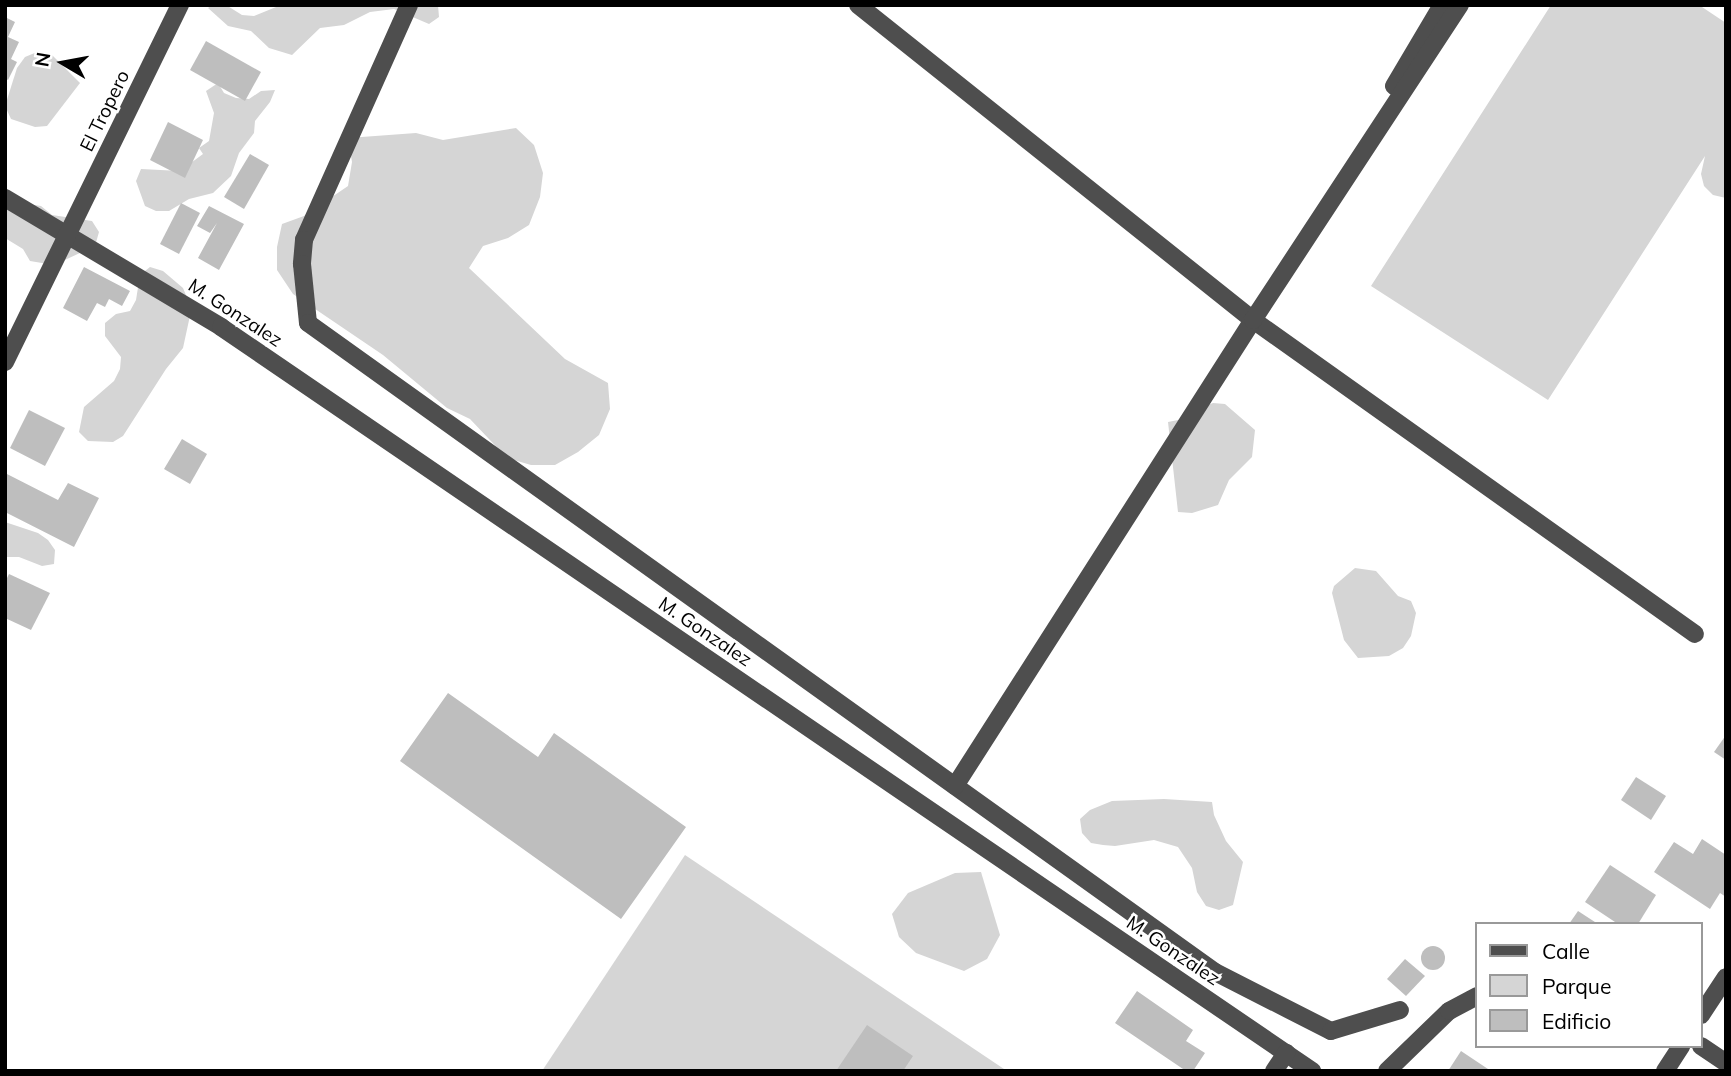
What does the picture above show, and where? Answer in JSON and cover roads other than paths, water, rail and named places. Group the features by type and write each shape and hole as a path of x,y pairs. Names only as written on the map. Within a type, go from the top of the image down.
{"street":[{"name":"El Tropero","path":"5,362 180,5"},
{"path":"409,5 304,240 302,264 308,323 1215,972 1331,1031 1400,1010"},
{"path":"858,5 1253,320 1695,634"},
{"path":"1253,320 1442,5"},
{"path":"955,786 1253,320 1460,5"},
{"name":"M. Gonzalez","path":"5,198 221,327 1312,1071"},
{"path":"1703,1011 1726,977"},
{"path":"1387,1071 1449,1011 1476,997"},
{"path":"1703,1047 1726,1063"},
{"path":"1665,1071 1680,1048"},
{"path":"1274,1071 1286,1053"}]}
